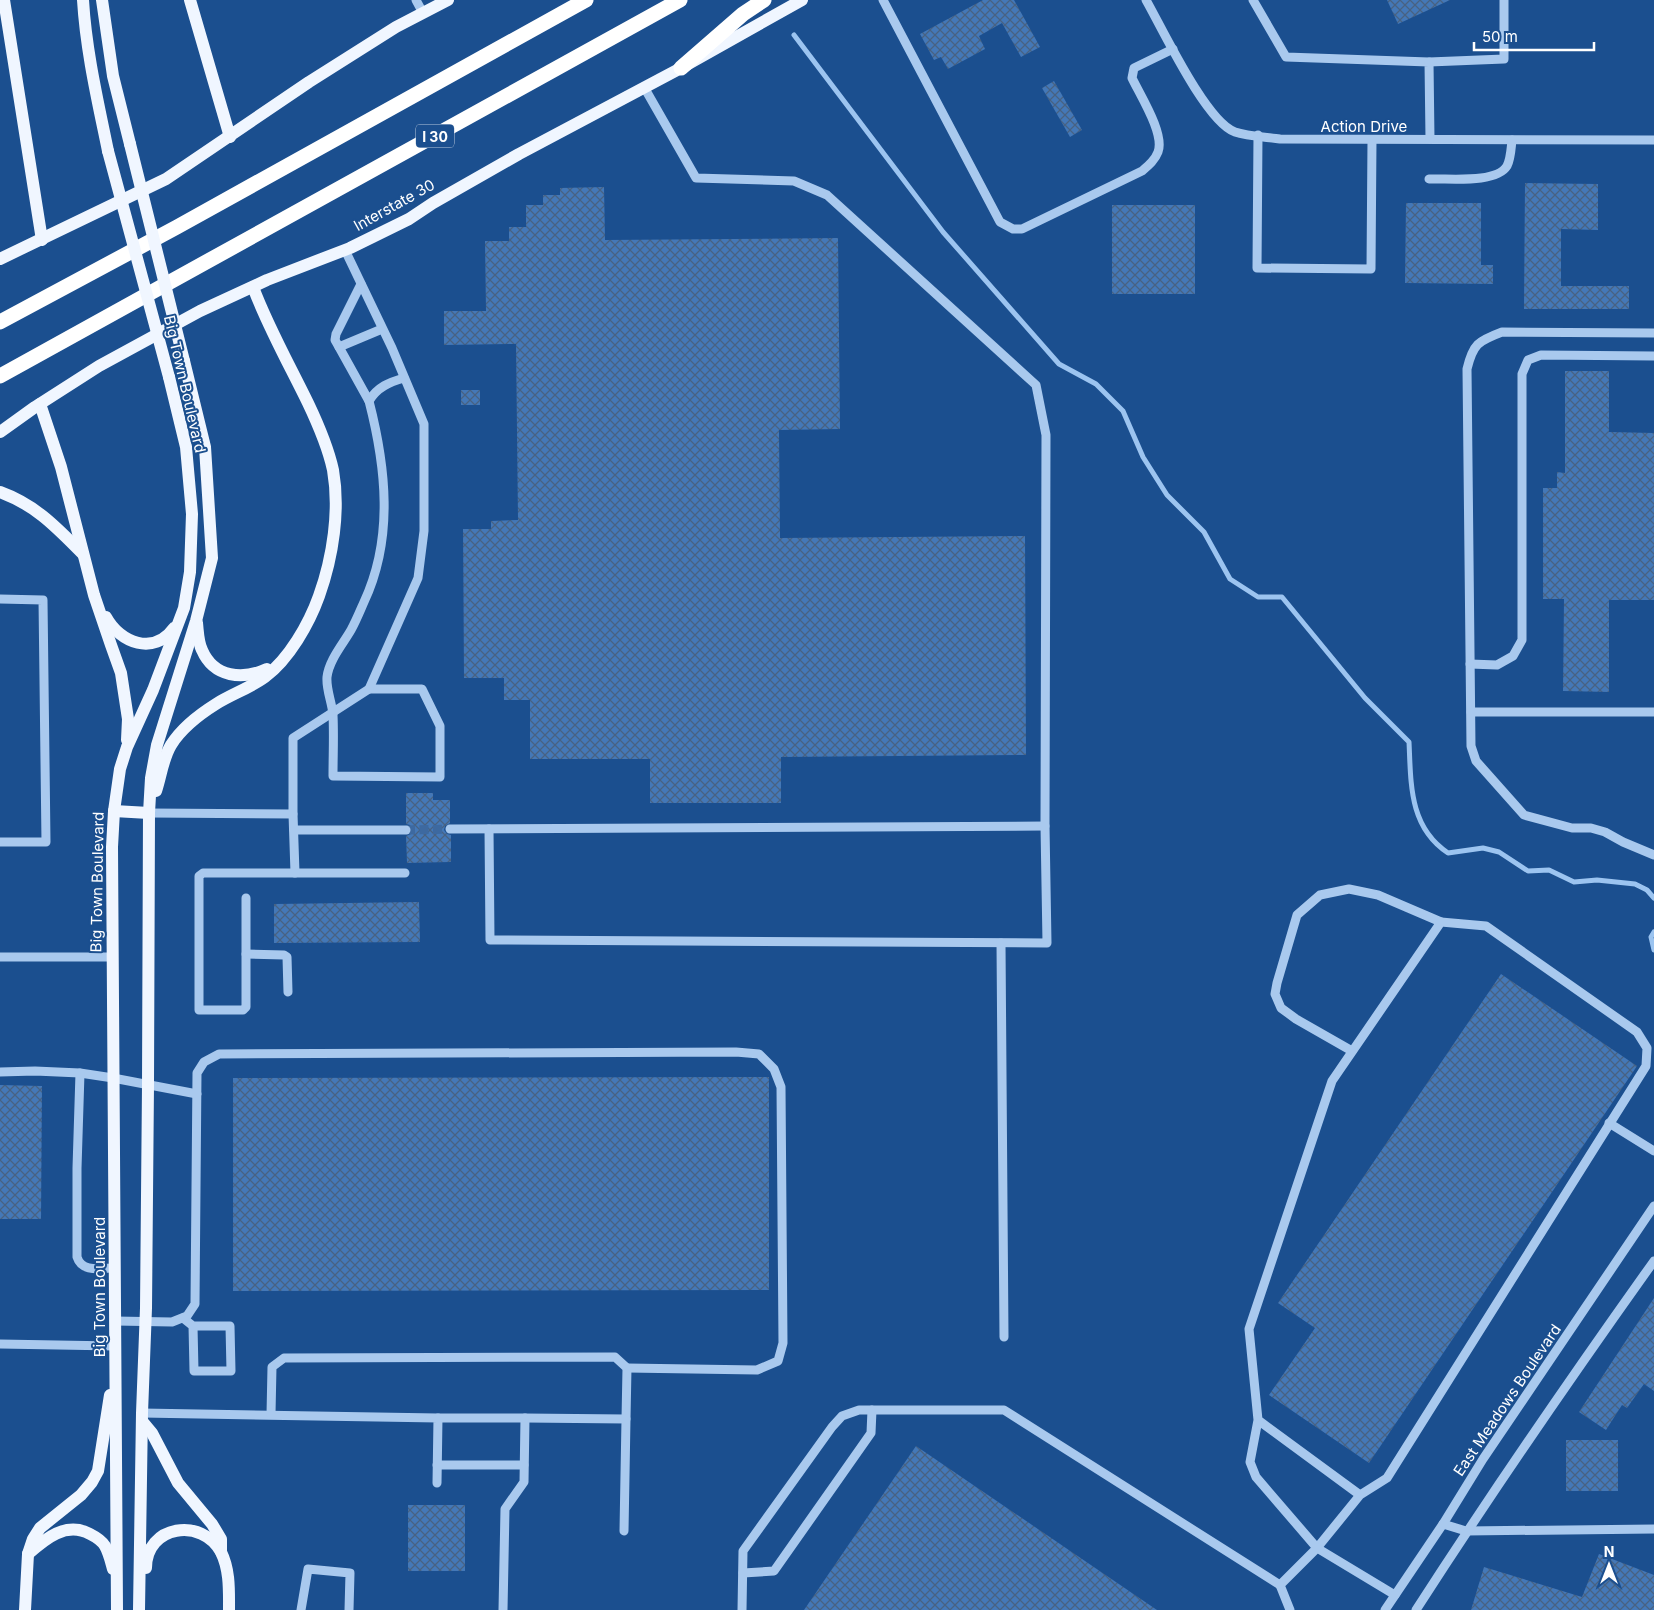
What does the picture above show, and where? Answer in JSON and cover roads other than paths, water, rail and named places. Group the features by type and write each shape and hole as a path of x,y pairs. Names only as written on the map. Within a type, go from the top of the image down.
{"highway":[{"path":"0,322 177,227 586,0"},
{"name":"I 30","path":"0,376 680,0"},
{"path":"681,68 743,14 764,0"}],"main road":[{"path":"4,0 42,240"},
{"name":"Big Town Boulevard","path":"83,0 90,55 108,151 186,446 192,514 190,572 184,608 153,690 127,747 120,769 114,811 112,847 112,957 117,1610"},
{"name":"Big Town Boulevard","path":"102,0 112,76 205,447 212,558 196,621 157,745 151,778 149,813 148,1086 140,1610"},
{"path":"190,0 230,137"},
{"path":"0,259 166,179 309,82 396,28 448,0"},
{"name":"Interstate 30","path":"0,432 99,366 200,312 253,287 345,250 409,219 519,154 681,68 802,0"},
{"path":"114,811 149,813 164,760 171,745 184,729 215,704 268,676 296,643 315,607 328,567 334,530 336,498 332,469 316,421 270,328 253,287"},
{"path":"40,404 61,467 94,595 121,672 128,719 127,747"},
{"path":"0,492 17,498 37,511 55,525 84,555"},
{"path":"94,595 116,632 138,643 151,643 169,635 184,608"},
{"path":"196,621 201,648 206,660 222,673 236,676 255,675 278,664"},
{"path":"25,1610 28,1554 33,1539 40,1528 81,1495 98,1471 116,1352"},
{"path":"142,1417 178,1483 212,1524 220,1539 220,1552"},
{"path":"28,1554 45,1539 54,1534 65,1530 84,1530 96,1537 106,1547 117,1582"},
{"path":"145,1610 146,1558 151,1547 160,1537 181,1530 196,1531 204,1534 220,1552 227,1568 229,1610"}],"street":[{"path":"416,0 423,13"},
{"path":"884,0 1000,222 1013,229 1022,229 1142,170 1152,162 1160,144 1158,133 1132,78 1132,73 1134,68 1173,49"},
{"name":"Action Drive","path":"1146,0 1191,82 1216,118 1234,132 1280,139 1654,140"},
{"path":"1253,0 1286,57 1429,62 1504,59 1504,0"},
{"path":"1429,62 1430,139"},
{"path":"489,829 490,940 1047,943 1045,826 1046,435 1036,385 826,195 794,181 696,178 644,87"},
{"path":"1258,136 1257,268 1371,269 1372,140"},
{"path":"1429,178 1483,178 1497,175 1506,167 1510,156 1512,140"},
{"path":"345,250 392,348 424,424 424,531 418,578 369,689"},
{"path":"295,873 293,738 333,712 369,689 422,689 440,726 440,777 333,776 333,712 329,699 327,676 365,600 376,569 385,511 379,445 369,400 335,340 336,334 361,284"},
{"path":"339,347 382,329"},
{"path":"1654,333 1502,332 1483,339 1472,352 1467,369 1471,746 1476,761 1524,815 1572,828 1591,828 1605,832 1654,855"},
{"path":"1470,664 1497,665 1513,656 1522,640 1522,374 1528,360 1541,355 1654,356"},
{"path":"369,400 382,387 404,378"},
{"path":"0,599 43,600 46,842 0,842"},
{"path":"1471,712 1654,712"},
{"path":"149,813 293,814"},
{"path":"450,829 1045,826"},
{"path":"294,830 406,830"},
{"path":"246,898 246,1007 243,1010 199,1010 199,876 203,873 405,873"},
{"path":"1280,1585 1317,1548 1360,1495 1387,1478 1646,1066 1647,1048 1637,1032 1486,926 1441,922 1378,895 1349,889 1320,895 1297,915 1275,994 1281,1008 1296,1019 1352,1051"},
{"path":"1395,1595 1317,1548 1256,1477 1250,1462 1258,1420 1249,1329 1332,1081 1441,922"},
{"path":"1001,943 1004,1337"},
{"path":"246,954 284,955 287,957 288,992"},
{"path":"0,957 112,957"},
{"path":"115,1321 172,1322 187,1316 195,1304 197,1074 204,1062 219,1054 736,1052 759,1054 774,1070 781,1087 783,1343 778,1361 756,1370 627,1368 615,1357 284,1358 272,1367 271,1414"},
{"path":"0,1072 35,1071 80,1074 114,1078 197,1094"},
{"path":"80,1074 77,1257 78,1262 85,1267 115,1268"},
{"path":"1609,1123 1654,1150"},
{"name":"East Meadows Boulevard","path":"1385,1610 1483,1459 1654,1206"},
{"path":"1416,1610 1466,1531 1590,1350 1654,1261"},
{"path":"183,1318 193,1326 230,1326 231,1371 194,1371 193,1326"},
{"path":"0,1344 116,1352"},
{"path":"624,1531 627,1368"},
{"path":"742,1610 743,1551 832,1427 842,1416 859,1410 1004,1410 1280,1585 1290,1610"},
{"path":"743,1572 774,1572 871,1433 872,1410"},
{"path":"142,1417 271,1414 438,1418 626,1419"},
{"path":"437,1483 438,1418"},
{"path":"503,1610 505,1509 524,1482 525,1418"},
{"path":"1258,1420 1360,1495"},
{"path":"437,1465 524,1465"},
{"path":"1442,1524 1466,1531 1654,1529"},
{"path":"301,1610 308,1569 350,1572 348,1610"}],"waterway":[{"path":"794,35 943,232 1059,364 1096,384 1123,411 1143,457 1167,495 1204,532 1230,579 1258,597 1282,597 1365,698 1409,742 1410,773 1415,804 1419,818 1435,842 1448,853 1483,848 1499,852 1528,871 1549,870 1574,882 1597,880 1635,884 1647,890 1654,898"},
{"path":"1654,932 1651,937 1654,950"}],"tunnel":[{"path":"406,830 450,829"}]}
